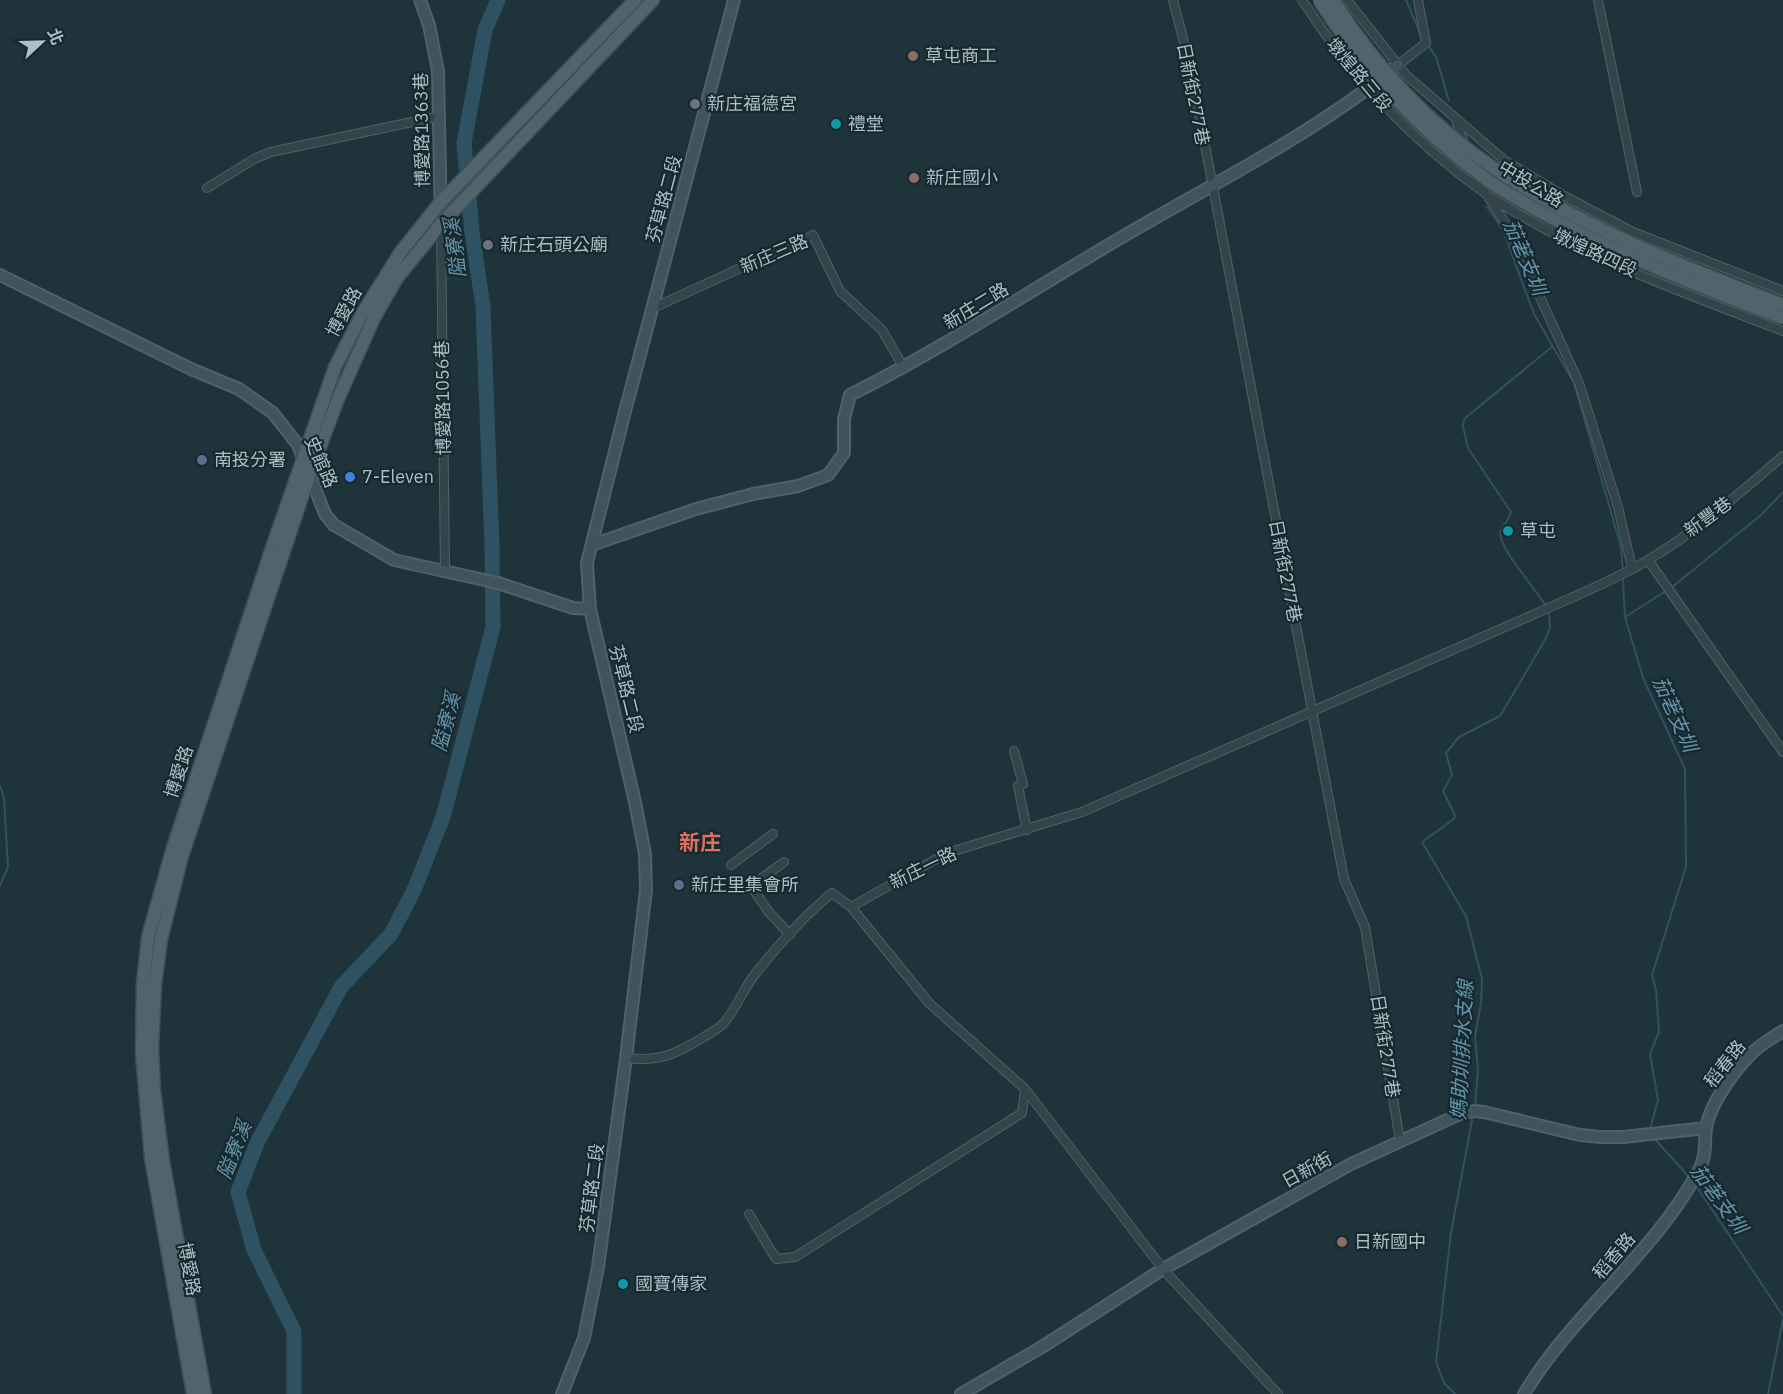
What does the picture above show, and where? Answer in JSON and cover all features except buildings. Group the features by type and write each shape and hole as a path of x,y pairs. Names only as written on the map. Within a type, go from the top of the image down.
{"main road":[{"path":"635,0 590,47 600,56 653,0"},
{"name":"中投公路","path":"1319,0 1334,23 1388,92 1432,135 1488,180 1550,217 1619,252 1677,278 1783,318"},
{"name":"中投公路","path":"1333,0 1396,84 1439,125 1492,167 1555,204 1624,240 1681,266 1783,305"},
{"name":"博愛路","path":"204,1394 163,1161 154,1090 148,937 171,851 335,367 362,314 400,253 440,204 590,47"},
{"name":"博愛路","path":"193,1394 151,1158 142,1053 149,984 182,856 309,476 338,399 374,318 397,278 441,224 600,56"},
{"path":"148,937 162,939"}],"street":[{"name":"博愛路1363巷","path":"420,0 429,25 438,71 441,224"},
{"name":"芬草路二段","path":"562,1394 584,1338 598,1267 646,890 645,855 624,751 590,609 587,563 734,0"},
{"name":"日新街277巷","path":"1173,0 1190,66 1344,879 1365,927 1400,1141"},
{"name":"墩煌路三段","path":"1302,0 1323,32 1369,89 1423,145"},
{"name":"墩煌路三段","path":"1347,0 1398,65 1443,108"},
{"path":"1398,65 1426,44 1418,0"},
{"path":"1598,0 1637,192"},
{"name":"新庄二路","path":"592,545 696,509 753,494 798,486 828,475 844,453 844,419 850,395 904,368 1313,126 1369,89 1398,65"},
{"name":"墩煌路四段","path":"1443,108 1504,160 1566,197 1633,232 1783,291"},
{"path":"207,188 256,158 271,152 440,116"},
{"path":"1455,118 1476,178 1509,229 1579,383 1618,507 1627,571"},
{"name":"墩煌路四段","path":"1423,145 1487,195 1544,228 1615,264 1783,331"},
{"name":"博愛路1056巷","path":"441,224 449,573"},
{"name":"新庄三路","path":"652,308 813,235 840,291 882,330 904,368"},
{"name":"史館路","path":"0,275 191,369 239,389 273,413 298,446 325,514 334,525 394,560 498,583 573,608 590,609"},
{"name":"新豐巷","path":"1312,711 1544,610 1648,560 1725,506 1783,456"},
{"path":"1648,560 1783,752"},
{"name":"新庄一路","path":"851,907 946,853 1082,812 1312,711"},
{"path":"1014,751 1023,784 1017,786 1027,830"},
{"path":"731,865 773,834"},
{"path":"784,862 751,886 768,911 790,935"},
{"path":"626,1058 646,1060 667,1057 722,1026 754,975 806,914 832,893 851,907 929,1003 1025,1089 1163,1269 1278,1394"},
{"name":"稻春路","path":"1706,1128 1721,1090 1751,1053 1783,1031"},
{"path":"749,1214 776,1259 795,1257 1022,1113 1025,1089"},
{"name":"日新街","path":"961,1394 1042,1347 1163,1269 1351,1164 1460,1114 1474,1111 1580,1135 1600,1137 1623,1137 1706,1128"},
{"name":"稻香路","path":"1524,1394 1559,1343 1616,1281 1686,1194 1702,1165 1707,1144 1706,1128"}],"waterway":[{"name":"隘寮溪","path":"294,1394 294,1331 254,1250 238,1192 257,1143 341,987 391,934 414,890 443,817 493,627 483,307 472,232 464,143 485,30 498,0"},
{"path":"1406,0 1421,35"},
{"path":"1428,45 1436,57 1449,101"},
{"name":"茄荖支圳","path":"1487,207 1503,230 1534,314 1574,383 1621,547 1623,572"},
{"name":"媽助圳排水支線","path":"1546,606 1506,549 1500,531 1511,512 1468,448 1463,427 1464,419 1553,346"},
{"path":"1671,588 1761,515 1783,492"},
{"name":"茄荖支圳","path":"1623,578 1625,617 1643,678 1685,769 1686,867 1652,975 1656,990 1659,1032 1650,1054 1658,1100 1650,1129"},
{"path":"1625,617 1666,591"},
{"name":"媽助圳排水支線","path":"1475,1106 1478,1069 1475,1037 1481,1003 1482,979 1466,916 1422,842 1454,819 1455,815 1443,791 1452,775 1446,753 1459,737 1500,716 1545,640 1550,628 1549,611"},
{"path":"0,786 4,798 8,867 0,886"},
{"name":"媽助圳排水支線","path":"1455,1394 1444,1383 1436,1362 1451,1233 1473,1115"},
{"name":"茄荖支圳","path":"1653,1137 1689,1177"},
{"name":"茄荖支圳","path":"1695,1184 1783,1316"},
{"name":"茄荖支圳","path":"1768,1394 1783,1319"}],"place":[{"name":"草屯商工","path":"913,56"},
{"name":"新庄福德宮","path":"695,104"},
{"name":"禮堂","path":"836,124"},
{"name":"新庄國小","path":"914,178"},
{"name":"新庄石頭公廟","path":"488,245"},
{"name":"南投分署","path":"202,460"},
{"name":"7-Eleven","path":"350,477"},
{"name":"草屯","path":"1508,531"},
{"name":"新庄里集會所","path":"679,885"},
{"name":"日新國中","path":"1342,1242"},
{"name":"國寶傳家","path":"623,1284"}],"district":[{"name":"新庄","path":"700,843"}]}
